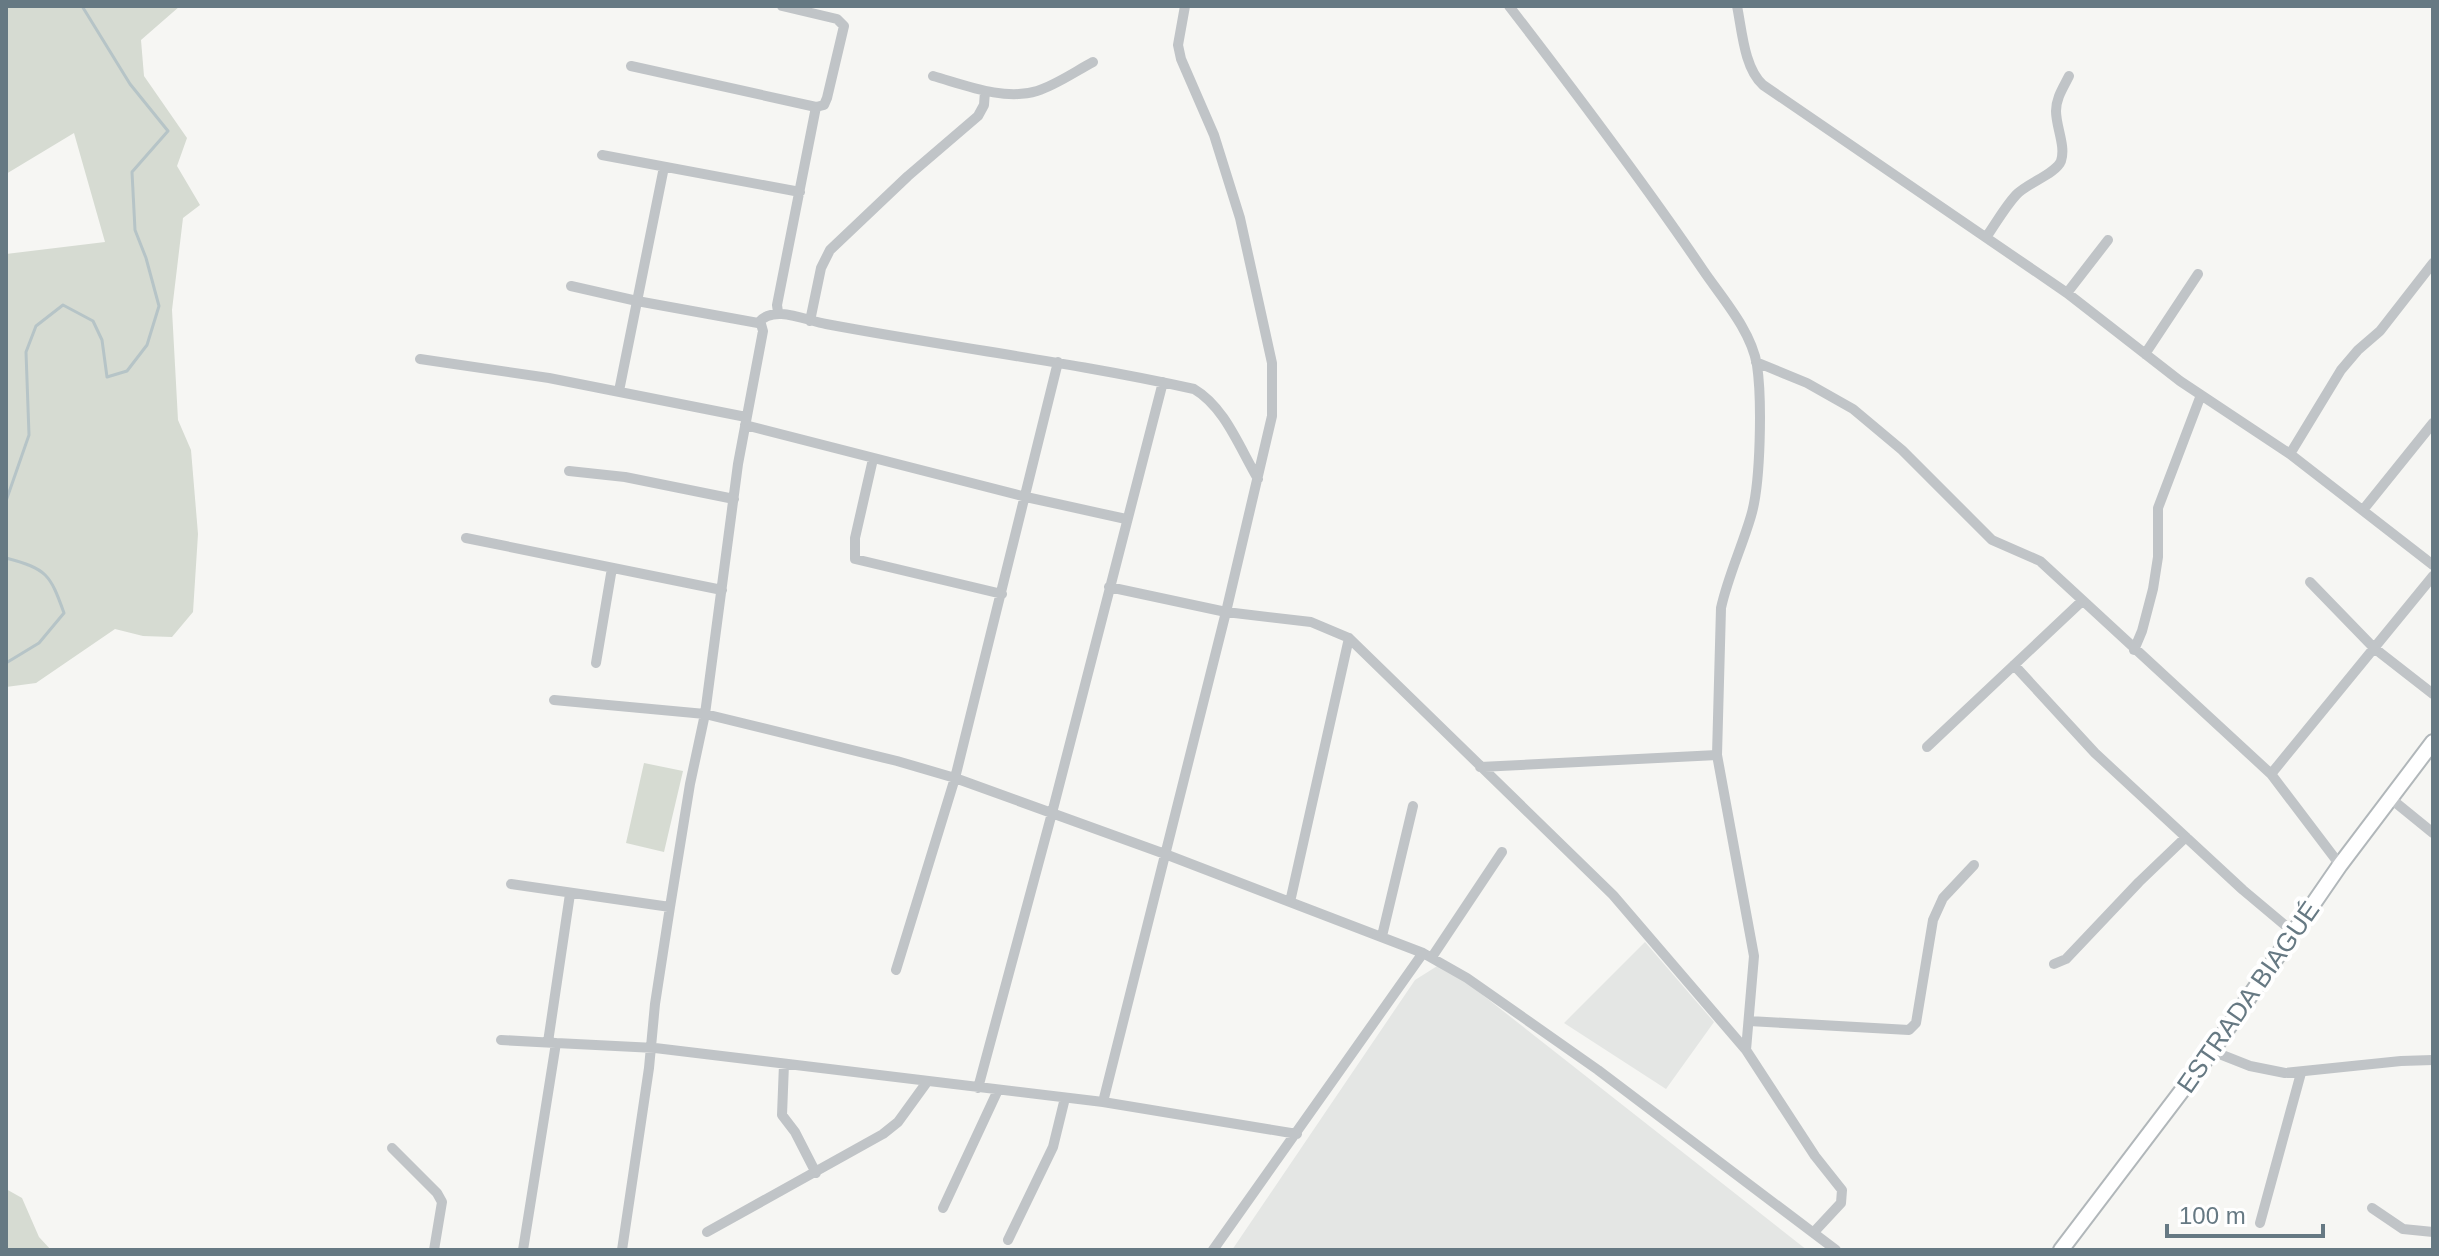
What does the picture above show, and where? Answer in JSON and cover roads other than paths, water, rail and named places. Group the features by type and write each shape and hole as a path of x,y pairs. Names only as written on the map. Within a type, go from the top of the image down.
{"main road":[{"name":"ESTRADA BIAGUÉ","path":"2061,1250 2212,1051 2340,865 2433,742"}],"street":[{"path":"631,66 816,107 824,105 844,26 837,19 782,6"},
{"path":"1103,1102 1272,416 1272,363 1235,203 1214,135 1181,59 1178,45 1185,6"},
{"path":"1509,6 1673,226 1736,318 1756,362 1756,490 1752,514 1725,587 1721,608 1717,755 1752,935 1754,971 1746,1050"},
{"path":"1737,6 1746,48 1758,81 2067,293 2201,395 2290,454 2433,565"},
{"path":"933,76 985,91 1019,95 1039,91 1093,62"},
{"path":"1987,236 2016,195 2056,169 2060,163 2062,154 2057,101 2069,76"},
{"path":"810,321 821,268 830,250 908,176 978,116 984,105 985,91"},
{"path":"778,312 816,107"},
{"path":"602,155 800,192"},
{"path":"619,391 664,167"},
{"path":"2067,293 2108,240"},
{"path":"2290,454 2341,370 2380,331 2433,263"},
{"path":"2145,354 2198,274"},
{"path":"571,286 758,323 761,324 763,341 746,421 705,714 670,907 622,1250"},
{"path":"758,323 764,315 778,312 810,321 1058,362 1194,389 1209,399 1258,479"},
{"path":"420,359 619,391 746,421 873,459 1126,519"},
{"path":"896,970 955,778 1058,362"},
{"path":"1756,362 1807,383 1853,409 1902,450 1992,540 2040,561 2271,774 2340,865"},
{"path":"978,1088 1163,382"},
{"path":"2134,650 2153,589 2158,557 2158,508 2201,395"},
{"path":"2363,510 2433,423"},
{"path":"873,459 855,538 855,559 1002,594"},
{"path":"569,471 625,477 734,499"},
{"path":"466,538 722,590"},
{"path":"596,663 612,568"},
{"path":"2271,774 2433,576"},
{"path":"2310,582 2374,648 2433,694"},
{"path":"1109,587 1226,612 1311,622 1349,638 1613,895 1746,1050 1815,1156 1842,1190 1841,1203 1814,1232"},
{"path":"1927,747 2081,602"},
{"path":"1290,902 1349,638"},
{"path":"2014,665 2095,753 2293,932"},
{"path":"554,700 705,714 846,747 955,778 1165,854 1427,955 1487,992 1598,1070 1836,1250"},
{"path":"1480,767 1717,755"},
{"path":"2390,798 2433,833"},
{"path":"1382,936 1413,806"},
{"path":"2054,964 2066,959 2186,837"},
{"path":"1213,1250 1502,852"},
{"path":"1749,1021 1909,1030 1916,1023 1931,929 1938,907 1974,865"},
{"path":"511,884 670,907"},
{"path":"523,1250 570,894"},
{"path":"501,1040 650,1048 1103,1102 1297,1134"},
{"path":"2212,1051 2250,1066 2285,1073 2433,1060"},
{"path":"784,1064 782,1115 795,1132 816,1173"},
{"path":"2260,1223 2301,1073"},
{"path":"707,1232 891,1128 927,1082"},
{"path":"943,1208 998,1090"},
{"path":"1008,1240 1053,1147 1065,1098"},
{"path":"392,1148 437,1193 442,1202 434,1250"},
{"path":"2372,1208 2403,1229 2433,1232"}],"waterway":[{"path":"6,501 29,435 26,352 36,326 63,305 93,321 102,340 107,377 127,371 147,345 159,306 135,230 132,172 168,131 130,84 82,6"},
{"path":"6,558 45,575 64,613 39,643 6,663"}]}
